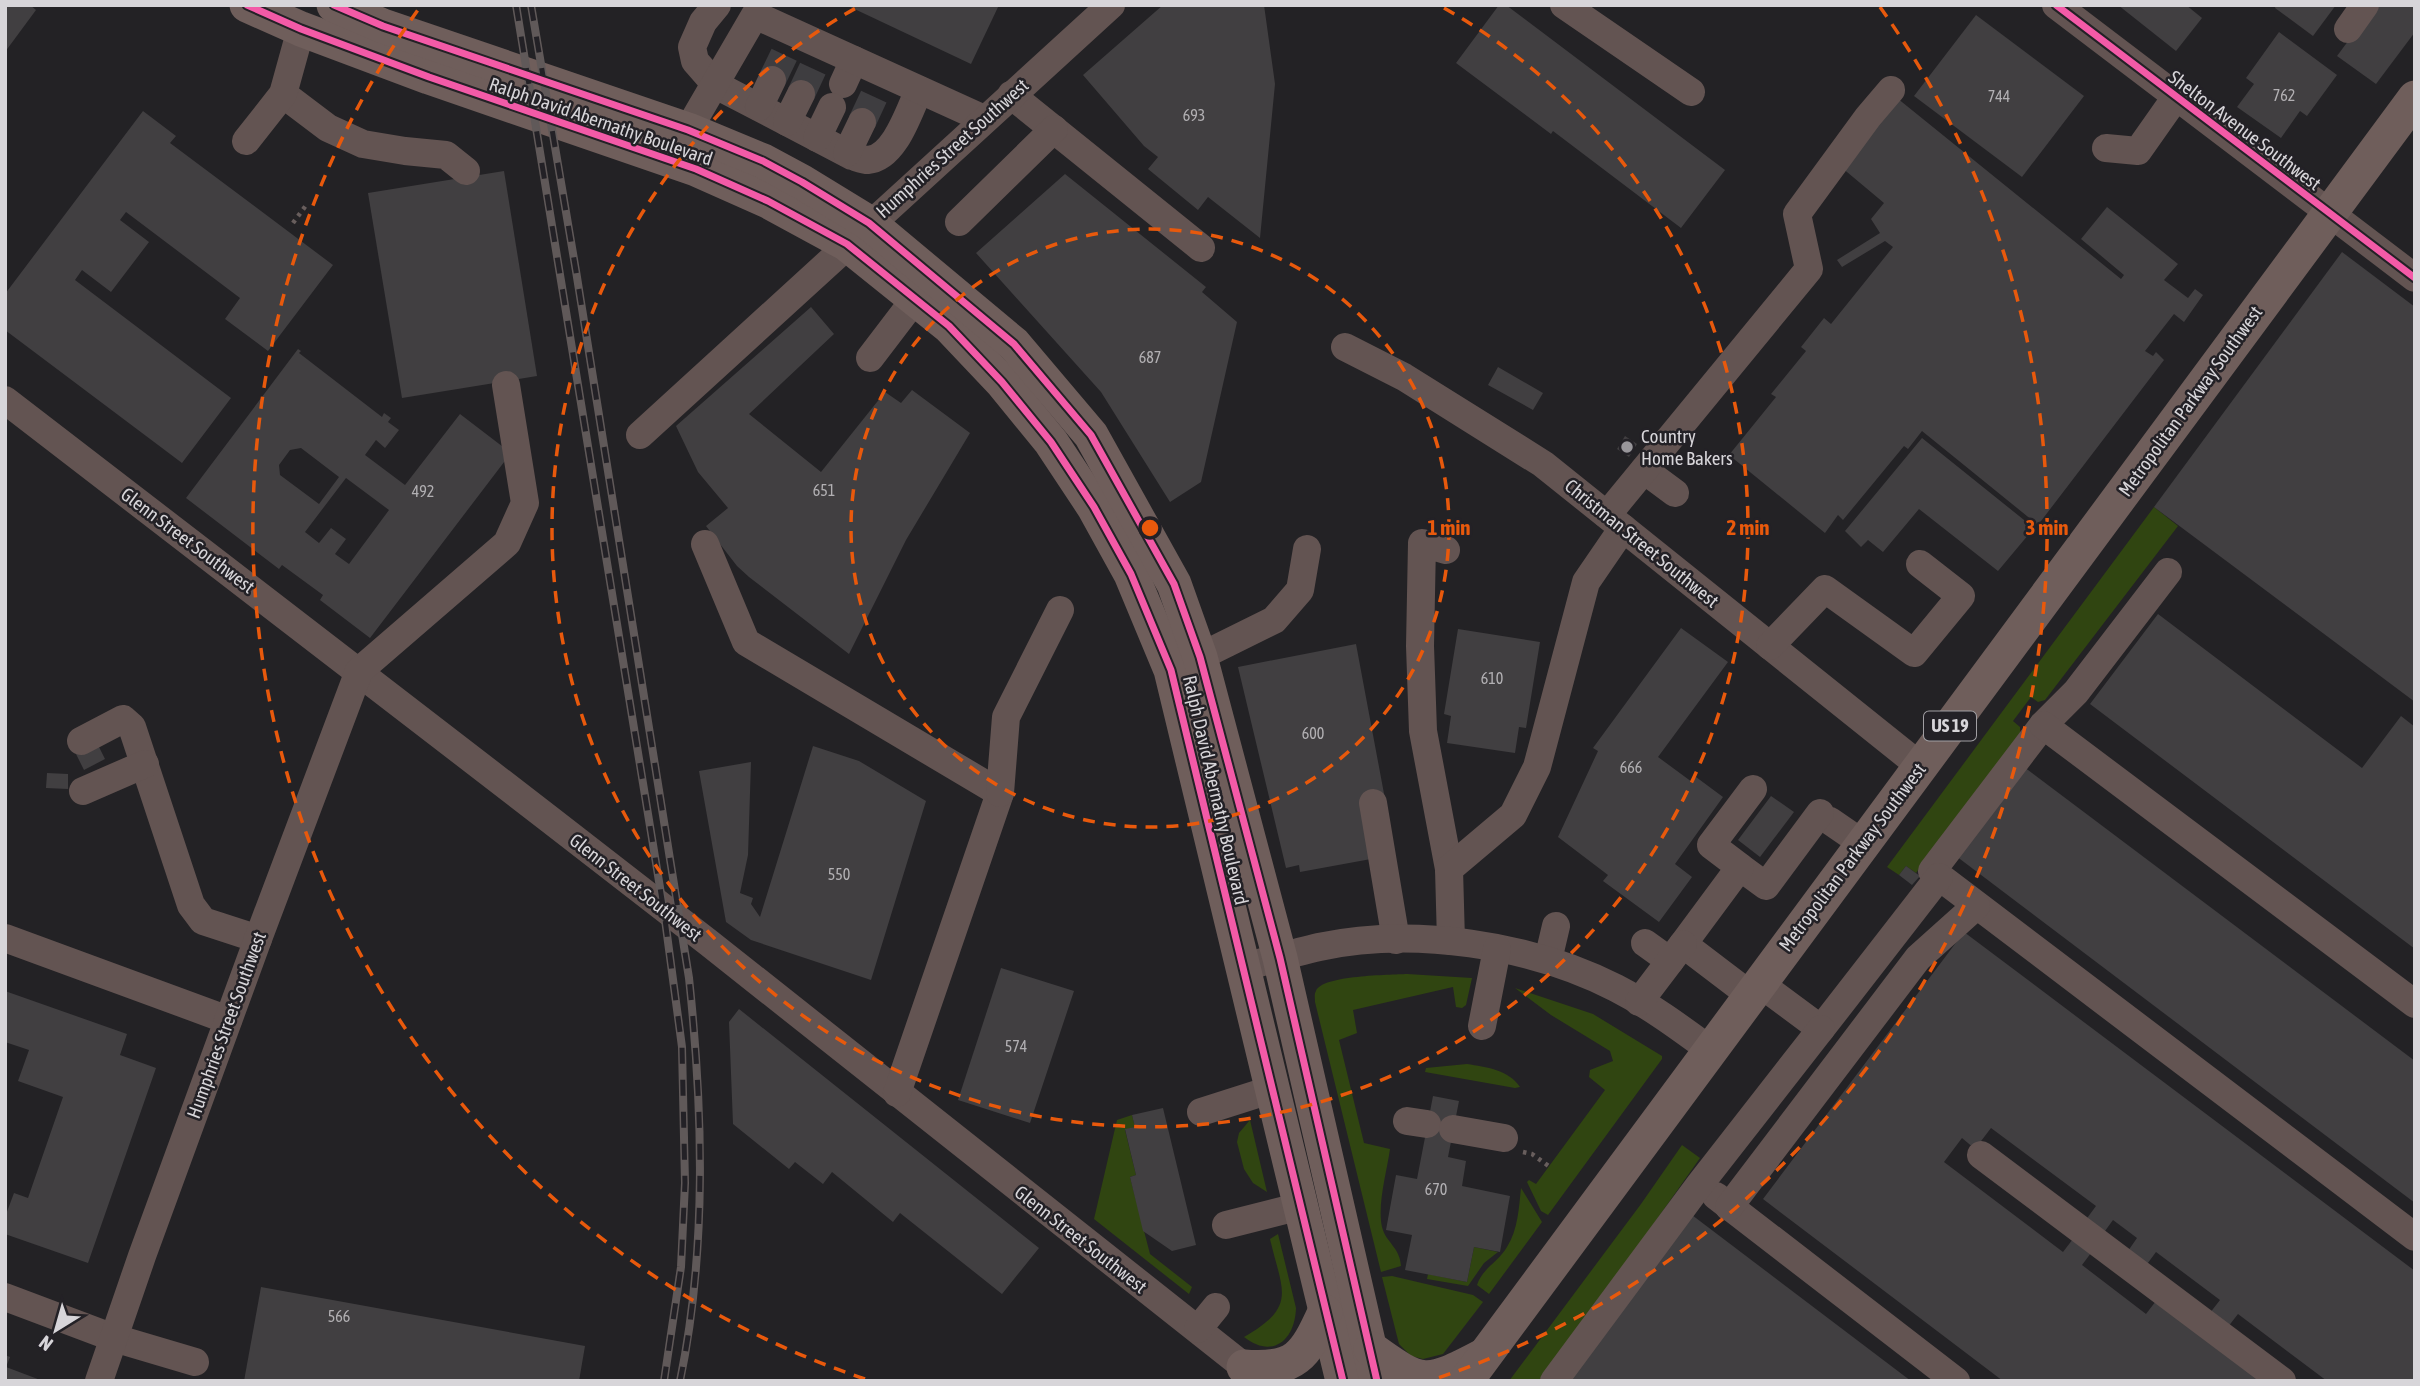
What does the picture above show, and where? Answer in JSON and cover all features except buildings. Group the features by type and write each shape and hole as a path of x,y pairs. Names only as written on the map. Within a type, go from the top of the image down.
{"main road":[{"name":"Ralph David Abernathy Boulevard","path":"247,5 301,29 442,82 696,169 768,201 858,234 1014,344 1091,435 1174,584 1185,664 1241,968 1343,1381"},
{"name":"Ralph David Abernathy Boulevard","path":"334,5 383,26 688,130 802,182 858,234 915,299 949,327 1002,382 1051,442 1094,507 1185,664 1280,958 1374,1365"},
{"name":"Metropolitan Parkway Southwest","path":"1476,1368 1709,1049 2415,97"},
{"path":"1253,1374 1293,1360 1311,1342 1325,1312"},
{"path":"1374,1365 1422,1379 1440,1379 1476,1368"}],"street":[{"path":"717,5 703,22 692,47 695,61 716,85 847,153 869,160 886,153 894,144 919,90"},
{"name":"Humphries Street Southwest","path":"640,435 1111,5"},
{"path":"1564,5 1691,92"},
{"name":"Shelton Avenue Southwest","path":"2056,5 2415,278"},
{"path":"2348,29 2365,5"},
{"path":"688,130 755,15 790,43 819,56 843,84 879,84 919,90 985,119"},
{"path":"246,141 284,94 301,29"},
{"path":"759,107 772,80"},
{"path":"817,138 843,84"},
{"path":"1449,869 1513,815 1537,767 1586,582 1615,522 1644,470 1809,269 1797,214 1891,90"},
{"path":"284,94 328,128 363,144 446,155 466,171"},
{"path":"787,122 801,94"},
{"path":"1011,95 1201,248"},
{"path":"2106,148 2138,150 2176,97"},
{"path":"847,153 862,121"},
{"path":"959,222 1054,129"},
{"path":"870,358 915,299"},
{"name":"Christman Street Southwest","path":"1345,348 1404,377 1544,464 1920,766"},
{"path":"359,671 507,543 525,503 506,385"},
{"name":"Glenn Street Southwest","path":"5,400 359,671 1253,1374"},
{"path":"1644,470 1675,493"},
{"path":"1446,550 1423,543 1420,646 1423,731 1449,869 1451,941"},
{"path":"705,544 746,642 1000,793"},
{"path":"1185,664 1274,620 1300,590 1307,549"},
{"path":"1770,646 1825,589 1914,653 1961,596 1920,564"},
{"path":"2168,572 2076,692 2043,725 1931,871 2415,1237"},
{"path":"897,1093 1000,793 1006,717 1060,610"},
{"name":"Humphries Street Southwest","path":"99,1381 228,1020 359,671"},
{"path":"81,741 123,719 132,726 191,905 203,921 258,939"},
{"path":"2043,725 2415,1004"},
{"path":"83,791 145,764"},
{"path":"1752,789 1711,845 1766,886 1825,817 1862,843"},
{"path":"1373,803 1396,940"},
{"path":"1639,1002 1740,867"},
{"path":"1554,1381 1700,1184 1939,877"},
{"path":"1729,1207 1918,958 1976,906"},
{"path":"1548,960 1556,926"},
{"path":"5,938 228,1020"},
{"path":"1241,968 1320,947 1396,940 1451,941 1548,960 1614,987 1664,1015 1709,1049"},
{"path":"1646,943 1676,953 1755,989 1821,1029"},
{"path":"1482,1026 1497,949"},
{"path":"1201,1112 1273,1089"},
{"path":"1429,1124 1510,1145"},
{"path":"1981,1155 2282,1381"},
{"path":"1700,1184 1956,1381"},
{"path":"1226,1226 1301,1206"},
{"path":"5,1297 114,1338 195,1362"},
{"path":"1198,1329 1216,1307"}],"path":[{"path":"293,223 307,204"},
{"path":"1510,1145 1532,1154 1550,1167"}],"green space":[{"path":"2154,507 2178,526 2045,700 2038,702 2031,697 2013,721 2020,727 2020,734 1916,873 1906,866 1899,875 1887,867"},
{"path":"1407,974 1472,978 1466,1005 1462,1008 1456,1007 1453,987 1353,1010 1357,1033 1339,1040 1364,1143 1390,1149 1381,1218 1384,1232 1398,1254 1401,1266 1381,1272 1315,995 1321,986 1343,979"},
{"path":"1515,988 1593,1014 1662,1056 1548,1215 1541,1211 1527,1182 1529,1180 1536,1184 1605,1090 1589,1077 1590,1070 1613,1061 1610,1051 1551,1015"},
{"path":"1467,1064 1503,1073 1520,1087 1425,1072 1426,1068"},
{"path":"1132,1115 1135,1127 1125,1130 1136,1175 1130,1177 1150,1254 1192,1287 1189,1294 1094,1219 1117,1120"},
{"path":"1250,1120 1267,1192 1253,1183 1244,1169 1237,1142 1239,1133"},
{"path":"1682,1145 1700,1158 1543,1381 1509,1381 1641,1204"},
{"path":"1521,1188 1542,1222 1489,1294 1477,1285 1511,1240"},
{"path":"1278,1234 1296,1308 1295,1320 1291,1330 1280,1343 1264,1346 1244,1337 1273,1316 1279,1306 1281,1285 1270,1239"},
{"path":"1474,1247 1498,1252 1484,1263 1468,1286 1427,1279 1428,1274 1467,1282"},
{"path":"1392,1276 1473,1295 1483,1302 1443,1354 1423,1359 1411,1356 1399,1344 1382,1277"}],"tunnel":[{"path":"772,80 785,53"},
{"path":"801,94 814,66"},
{"path":"862,122 875,94"}],"railway":[{"path":"516,5 664,912 682,1047 685,1183 681,1267 664,1381"},
{"path":"531,5 689,978 697,1078 700,1180 695,1281 680,1381"}],"cycle path":[{"path":"247,5 301,29 429,77 696,169 768,201 847,244 949,326 1002,382 1051,442 1094,507 1131,574 1171,670 1343,1381"},
{"path":"334,5 383,26 688,130 763,161 802,182 869,223 1014,344 1091,435 1174,584 1200,657 1280,958 1377,1381"},
{"path":"2056,5 2415,278"}],"place":[{"name":"Country Home Bakers","path":"1627,447"}]}
